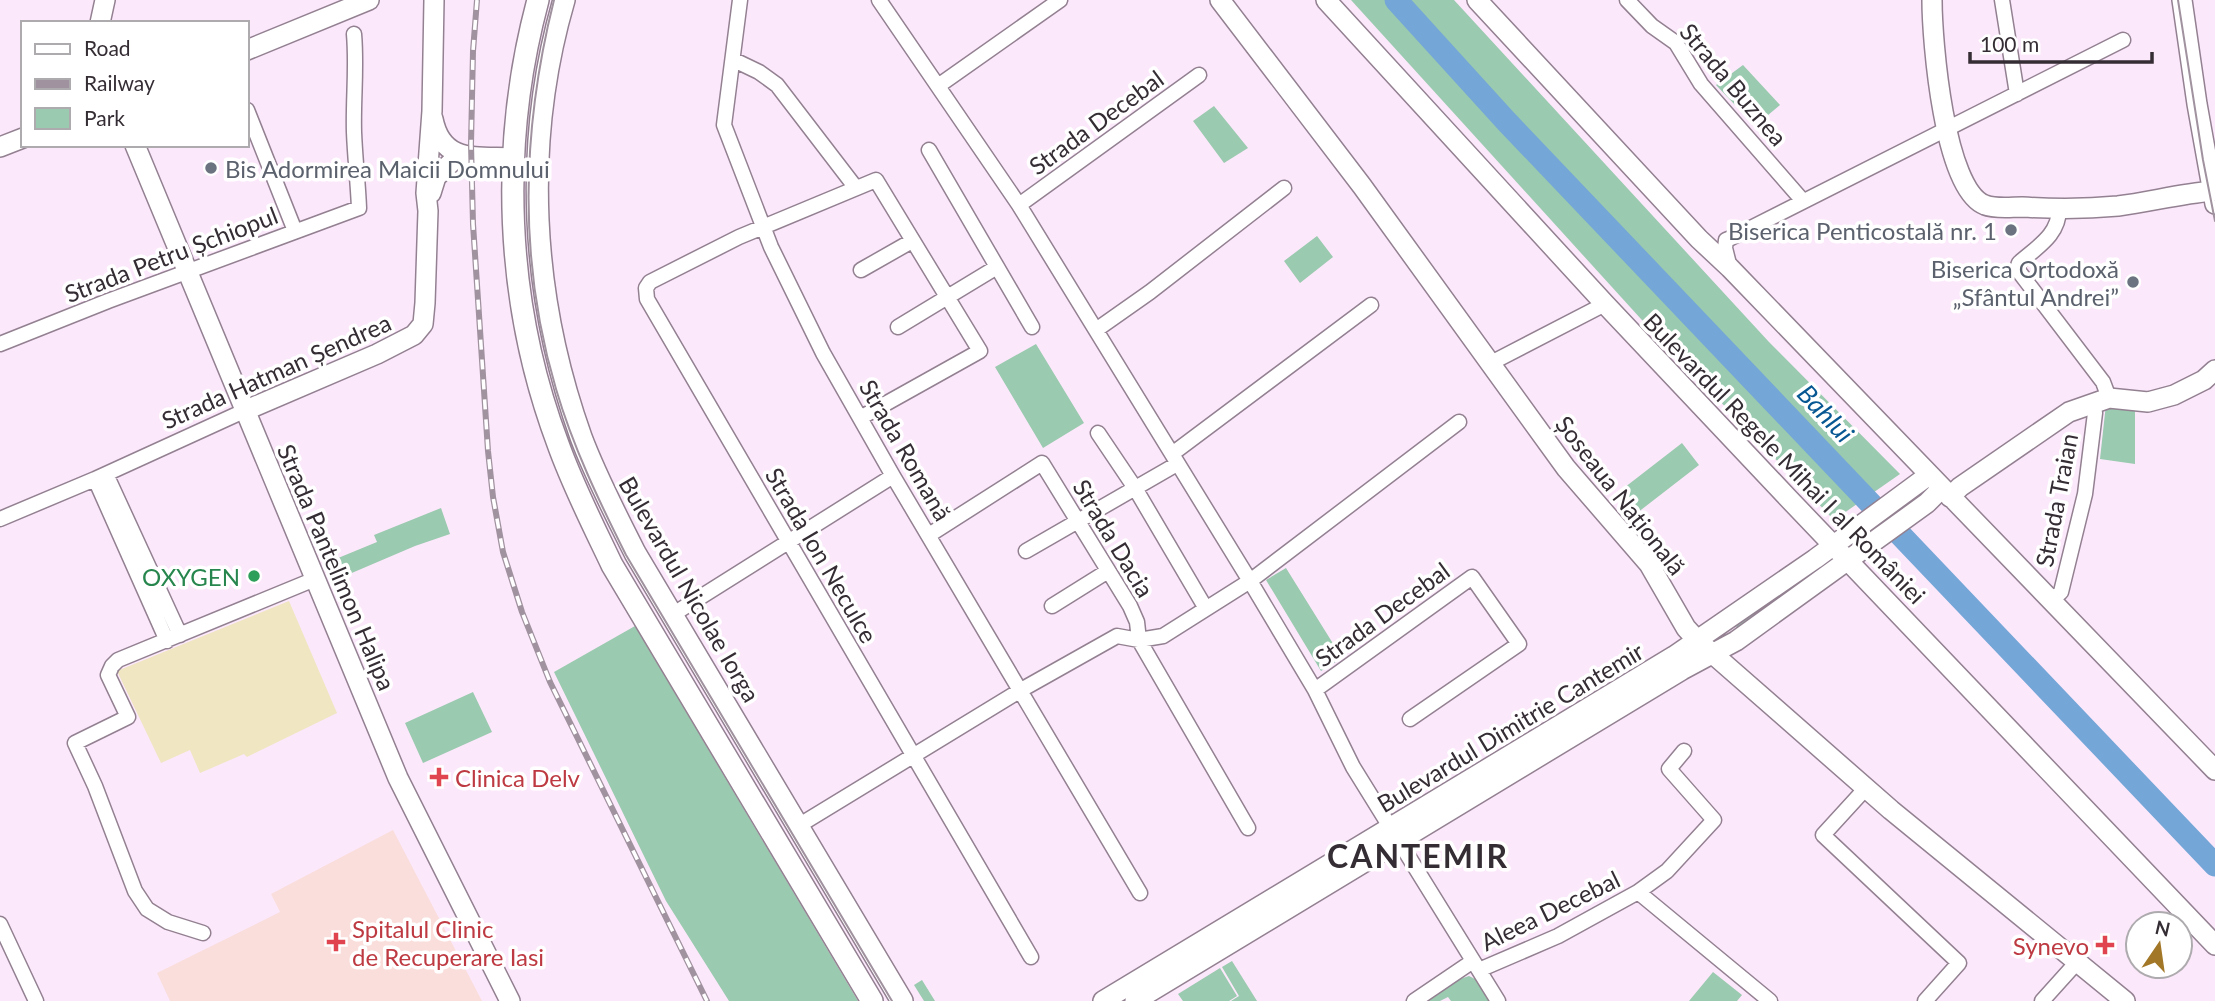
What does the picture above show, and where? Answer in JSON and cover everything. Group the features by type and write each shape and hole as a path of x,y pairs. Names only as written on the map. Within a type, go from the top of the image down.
{"main road":[{"path":"100,21 105,0"},
{"path":"248,50 369,0"},
{"name":"Strada Hatman Șendrea","path":"244,411 377,354 414,335 423,324 434,0"},
{"name":"Bulevardul Nicolae Iorga","path":"538,0 523,68 513,158 514,248 527,334 557,443 612,565 872,1001"},
{"name":"Bulevardul Nicolae Iorga","path":"564,0 555,30 545,85 538,152 537,206 543,288 565,387 582,439 600,485 635,553 902,1001"},
{"name":"Șoseaua Națională","path":"1220,0 1362,187 1578,484 1649,564 1686,628 1712,654 1960,868 2125,1001"},
{"name":"Bulevardul Regele Mihai I al României","path":"1326,0 1605,304 2215,945"},
{"path":"1932,0 1946,130 1962,183 1969,194 1984,205 2059,209 2214,198 2182,0"},
{"path":"1480,1 1616,152 2215,770"},
{"path":"432,111 441,143 459,155 513,158"},
{"path":"0,147 21,139"},
{"name":"Strada Pantelimon Halipa","path":"136,147 412,808 510,1001"},
{"path":"428,211 431,188 436,177 459,155"},
{"path":"1707,247 1726,240"},
{"path":"1940,487 1960,487 2068,412 2101,395 2148,402 2174,395 2204,380 2215,370"},
{"name":"Bulevardul Dimitrie Cantemir","path":"1135,1001 1697,640 1913,487 1940,487"},
{"name":"Bulevardul Dimitrie Cantemir","path":"1103,1001 1736,641 1927,503 1940,487"}],"street":[{"name":"Strada Romană","path":"740,0 724,125 762,226 792,291 893,477 1140,893"},
{"name":"Strada Decebal","path":"879,0 1019,205 1250,581 1315,690 1353,767 1395,834"},
{"path":"938,86 1060,0"},
{"name":"Strada Buznea","path":"1627,0 1652,26 1676,43 1701,84 1803,201"},
{"path":"2002,0 2017,94"},
{"name":"Strada Petru Șchiopul","path":"0,344 359,208 354,123 357,70 354,34"},
{"path":"1730,268 1725,248 1726,240 2123,40"},
{"path":"734,61 759,72 777,85 856,188"},
{"name":"Strada Decebal","path":"1019,205 1199,75"},
{"path":"248,113 295,231"},
{"path":"929,150 1032,327"},
{"path":"762,226 876,180 980,351 860,418"},
{"path":"1096,330 1150,292 1284,188"},
{"path":"2059,209 2059,223 2052,234 2019,264 2017,269 2101,395"},
{"name":"Strada Ion Neculce","path":"762,226 655,278 649,282 647,299 1031,957"},
{"path":"861,270 912,241"},
{"path":"898,327 997,267"},
{"path":"1491,363 1605,304"},
{"path":"1026,551 1135,488 1371,305"},
{"name":"Strada Traian","path":"2052,601 2061,592 2085,494 2095,412 2101,395"},
{"name":"Strada Hatman Șendrea","path":"0,519 101,477 244,411"},
{"path":"798,826 1021,690 1117,636 1139,640 1163,636 1250,581 1459,422"},
{"path":"1098,432 1135,488 1205,607"},
{"name":"Strada Dacia","path":"929,535 1042,463 1130,606 1137,622 1139,640 1248,828"},
{"path":"101,477 174,638"},
{"path":"672,615 893,477"},
{"path":"1052,606 1108,571"},
{"name":"Strada Decebal","path":"1315,690 1472,577 1519,644 1410,719"},
{"path":"202,933 168,922 147,909 135,891 95,786 75,743 128,717 108,675 111,666 118,660 315,579"},
{"path":"1638,892 1667,870 1714,820 1669,769 1684,751"},
{"path":"1866,788 1823,835 1959,963 1925,1001"},
{"name":"Aleea Decebal","path":"1395,834 1498,1001"},
{"name":"Aleea Decebal","path":"1414,1001 1476,966 1558,936 1638,892 1770,1001"},
{"path":"0,924 36,1001"},
{"path":"2042,1001 2078,961"}],"shaded area":[{"name":"Spitalul Clinic de Recuperare Iasi","path":"393,830 482,1001 170,1001 157,973 280,912 271,894"}],"green space":[{"path":"1351,0 1454,0 1769,342 1900,474 1834,520 1641,319"},
{"path":"1743,65 1780,105 1755,126 1716,85"},
{"path":"1214,106 1248,148 1224,163 1193,121"},
{"path":"1317,236 1333,257 1300,283 1284,261"},
{"path":"1036,344 1084,423 1043,448 995,367"},
{"path":"2106,404 2135,407 2135,464 2100,459"},
{"path":"1682,443 1699,465 1637,513 1620,491"},
{"path":"441,508 450,534 333,581 326,563 377,542 374,535"},
{"path":"1286,568 1342,658 1321,671 1266,580"},
{"path":"1812,568 1816,574 1738,629 1734,623"},
{"path":"635,626 858,1001 729,1001 666,901 554,672"},
{"path":"473,692 492,732 423,763 405,723"},
{"path":"1232,961 1257,1001 1231,1001 1239,996 1222,967"},
{"path":"1220,968 1237,996 1229,1001 1183,1001 1178,994"},
{"path":"1713,972 1742,995 1737,1001 1689,1001"},
{"path":"1469,976 1477,980 1489,1001 1451,1001 1448,997 1440,1001 1428,1001 1454,981"},
{"path":"922,980 935,1001 924,1001 914,985"}],"sand":[{"path":"289,601 337,713 247,757 244,754 200,773 190,750 161,763 117,671"}],"waterway":[{"name":"Bahlui","path":"1396,0 1506,121 2215,865"}],"tram line":[{"path":"554,0 535,97 529,194 530,243 544,341 570,432 626,555 892,1001"},
{"path":"2178,0 2215,221"}],"railway":[{"path":"477,0 471,144 473,224 488,451 503,552 522,612 550,682 707,1001"}],"place":[{"name":"Bis Adormirea Maicii Domnului","path":"211,168"},
{"name":"Biserica Penticostală nr. 1","path":"2011,230"},
{"name":"Biserica Ortodoxă „Sfântul Andrei”","path":"2133,282"},
{"name":"OXYGEN","path":"254,576"},
{"name":"Clinica Delv","path":"439,777"},
{"name":"Spitalul Clinic de Recuperare Iasi","path":"336,942"},
{"name":"Synevo","path":"2105,945"}],"district":[{"name":"CANTEMIR","path":"1418,855"}]}
